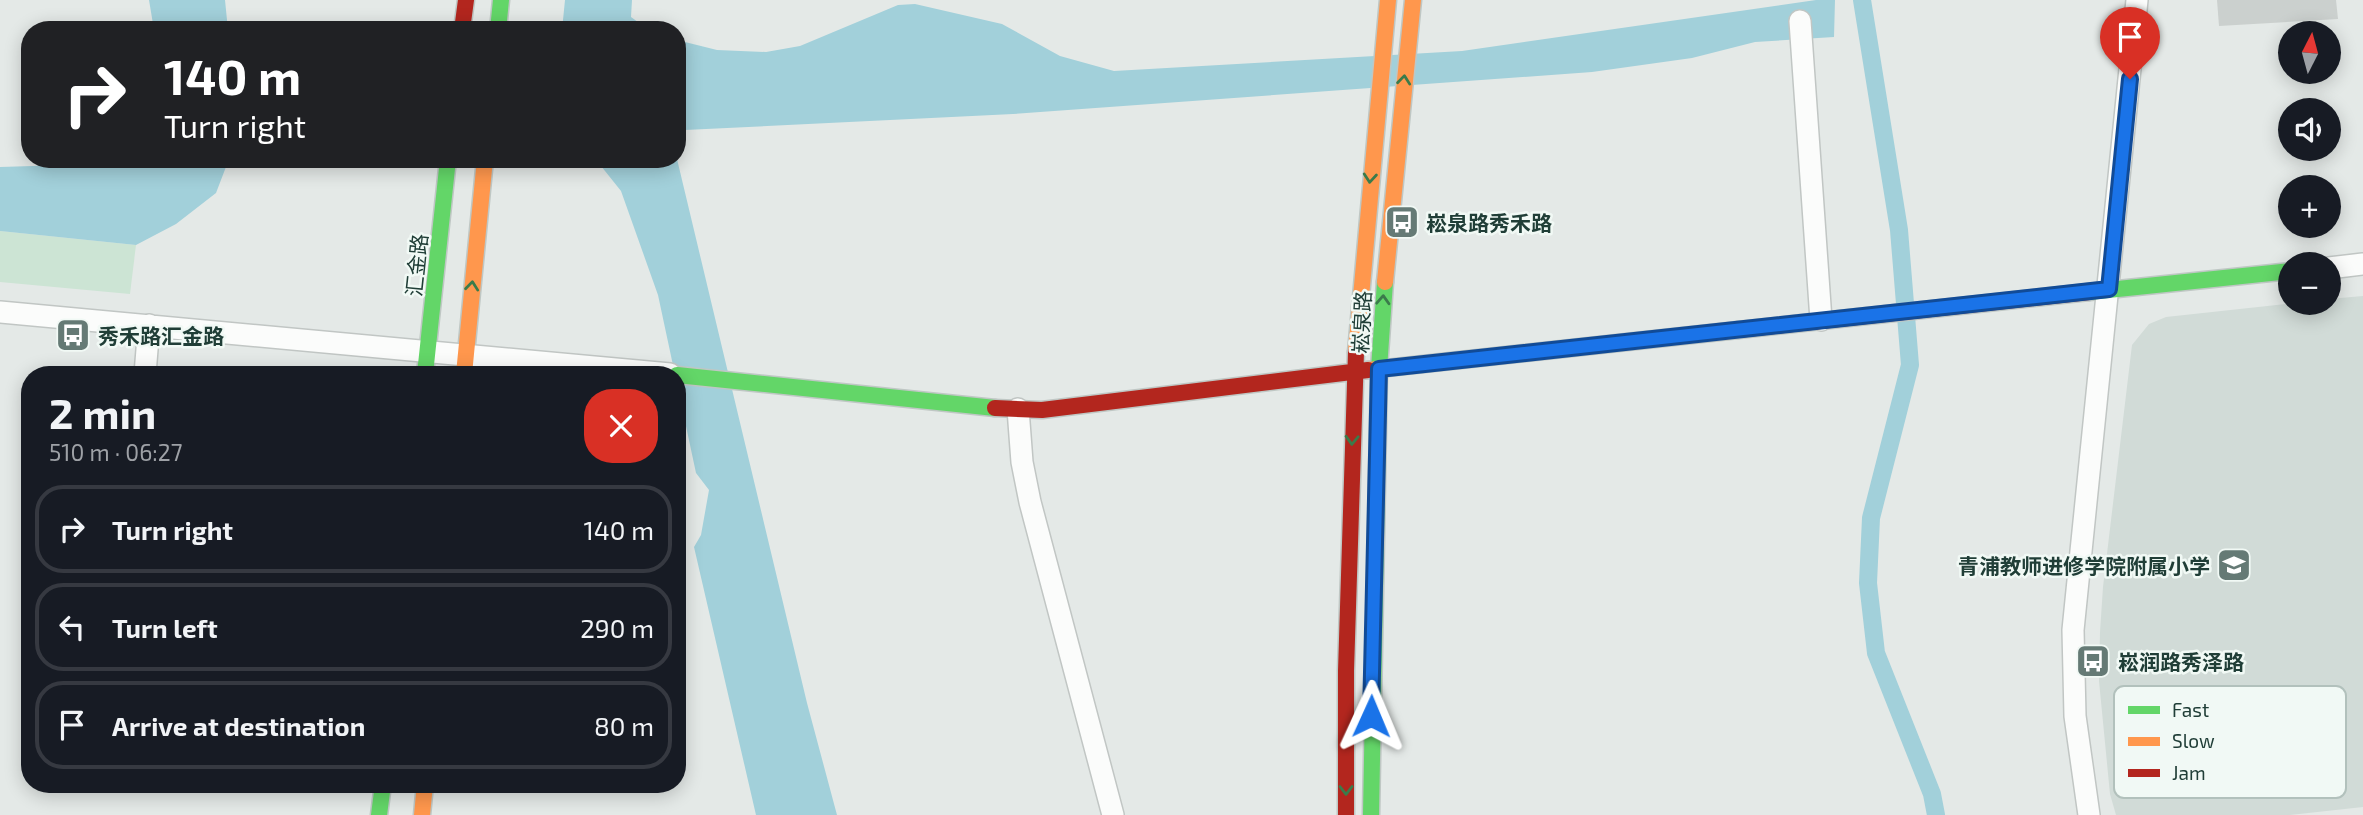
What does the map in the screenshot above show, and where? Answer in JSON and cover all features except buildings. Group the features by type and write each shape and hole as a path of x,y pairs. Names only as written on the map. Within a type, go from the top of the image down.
{"street":[{"path":"463,21 466,0"},
{"path":"499,21 501,0"},
{"name":"崧泉路","path":"1346,815 1346,671 1354,371 1388,0"},
{"name":"崧泉路","path":"1371,815 1379,369 1385,268 1413,0"},
{"path":"2089,815 2075,716 2073,630 2137,0"},
{"path":"1800,21 1821,320"},
{"name":"汇金路","path":"426,366 447,168"},
{"path":"465,364 484,168"},
{"path":"2341,267 2363,264"},
{"path":"686,376 1018,409 1082,407 1354,371 2278,272"},
{"path":"0,312 428,350 465,364 510,366"},
{"path":"146,366 149,325"},
{"path":"1018,409 1022,462 1030,502 1113,815"},
{"path":"379,815 382,793"},
{"path":"422,815 424,793"}],"shaded area":[{"name":"青浦教师进修学院附属小学","path":"2363,296 2363,807 2290,815 2116,815 2110,794 2099,681 2103,587 2132,345 2149,324 2166,317 2278,305 2278,315 2341,315 2341,298"}],"green space":[{"path":"0,231 136,245 130,294 0,282"}],"water":[{"path":"149,0 225,0 227,21 152,21"},
{"path":"565,0 632,0 631,17 637,21 563,21"},
{"path":"1816,0 1835,0 1834,37 1755,42 1692,58 1592,72 1013,114 686,130 686,42 717,50 766,52 800,46 898,5 915,4 1002,24 1060,56 1114,71 1462,51"},
{"path":"0,167 226,168 216,193 176,224 136,245 0,231"},
{"path":"603,168 679,168 807,703 837,815 756,815 694,547 701,535 709,490 696,473 686,426 686,366 673,366 658,295 621,191"}],"waterway":[{"path":"1862,0 1899,230 1910,365 1871,518 1868,583 1876,653 1932,794 1936,815"}],"traffic: fast":[{"path":"499,21 501,0"},
{"path":"426,366 447,168"},
{"path":"2089,292 2278,272"},
{"path":"1371,815 1379,369 1385,282"},
{"path":"686,376 995,408"},
{"path":"379,815 382,793"}],"traffic: slow":[{"path":"1356,352 1388,0"},
{"path":"1385,282 1413,0"},
{"path":"465,366 484,168"},
{"path":"1368,370 1738,330"},
{"path":"422,815 424,793"}],"traffic: jam":[{"path":"463,21 466,0"},
{"path":"1738,330 2089,292"},
{"path":"1346,815 1346,671 1356,352"},
{"path":"995,408 1042,410 1368,370"}],"place":[{"name":"崧泉路秀禾路","path":"1402,222"},
{"name":"秀禾路汇金路","path":"73,335"},
{"name":"青浦教师进修学院附属小学","path":"2234,565"},
{"name":"崧润路秀泽路","path":"2093,661"}],"route":[{"path":"1371,716 1379,369 2109,289 2130,79"}]}
